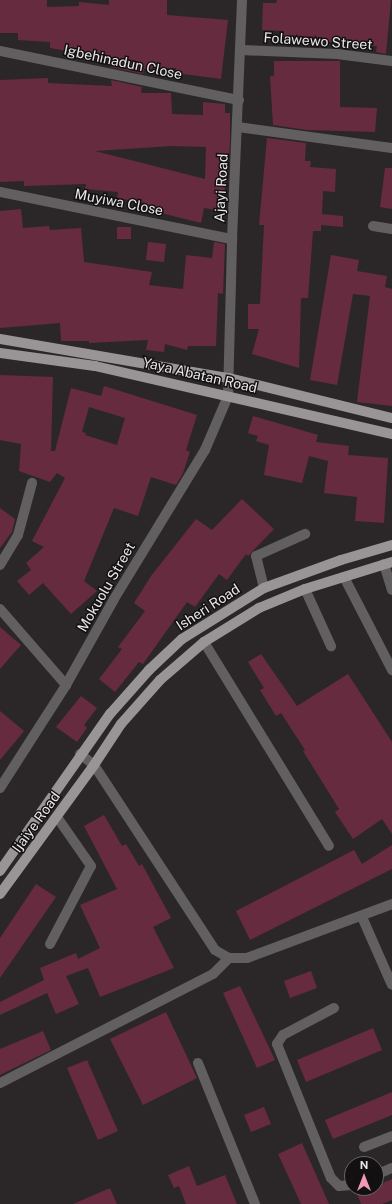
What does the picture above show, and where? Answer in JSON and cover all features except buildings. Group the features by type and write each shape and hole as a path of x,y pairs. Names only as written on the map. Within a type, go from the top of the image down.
{"main road":[{"name":"Yaya Abatan Road","path":"0,339 229,378 392,418"},
{"name":"Yaya Abatan Road","path":"0,353 95,366 392,434"},
{"name":"Isheri Road","path":"80,754 149,670 182,639 264,588 341,560 392,545"},
{"name":"Isheri Road","path":"94,765 121,724 160,680 204,642 259,608 305,589 388,563"},
{"name":"Ijaiye Road","path":"0,871 80,754"},
{"name":"Ijaiye Road","path":"0,894 94,765"}],"street":[{"name":"Ajayi Road","path":"228,396 232,239 238,128 242,0"},
{"name":"Folawewo Street","path":"241,50 337,54 392,62"},
{"name":"Igbehinadun Close","path":"0,51 239,100"},
{"path":"238,128 392,148"},
{"name":"Muyiwa Close","path":"0,192 232,239"},
{"path":"373,226 392,229"},
{"name":"Mokuolu Street","path":"0,788 66,685 114,599 205,450 228,396"},
{"path":"0,565 18,535 32,483"},
{"path":"264,588 256,556 305,534"},
{"path":"388,563 392,590"},
{"path":"344,576 392,670"},
{"path":"305,589 331,646"},
{"path":"0,609 66,685"},
{"path":"204,642 330,846"},
{"path":"80,754 94,765 215,950 229,958 247,958 362,917 392,904"},
{"path":"50,944 91,866 57,817"},
{"path":"362,917 392,985"},
{"path":"0,1083 213,974 229,958"},
{"path":"334,1008 283,1035 277,1044 331,1178 339,1186 344,1186"},
{"path":"198,1063 255,1204"},
{"path":"364,1147 392,1136"}]}
